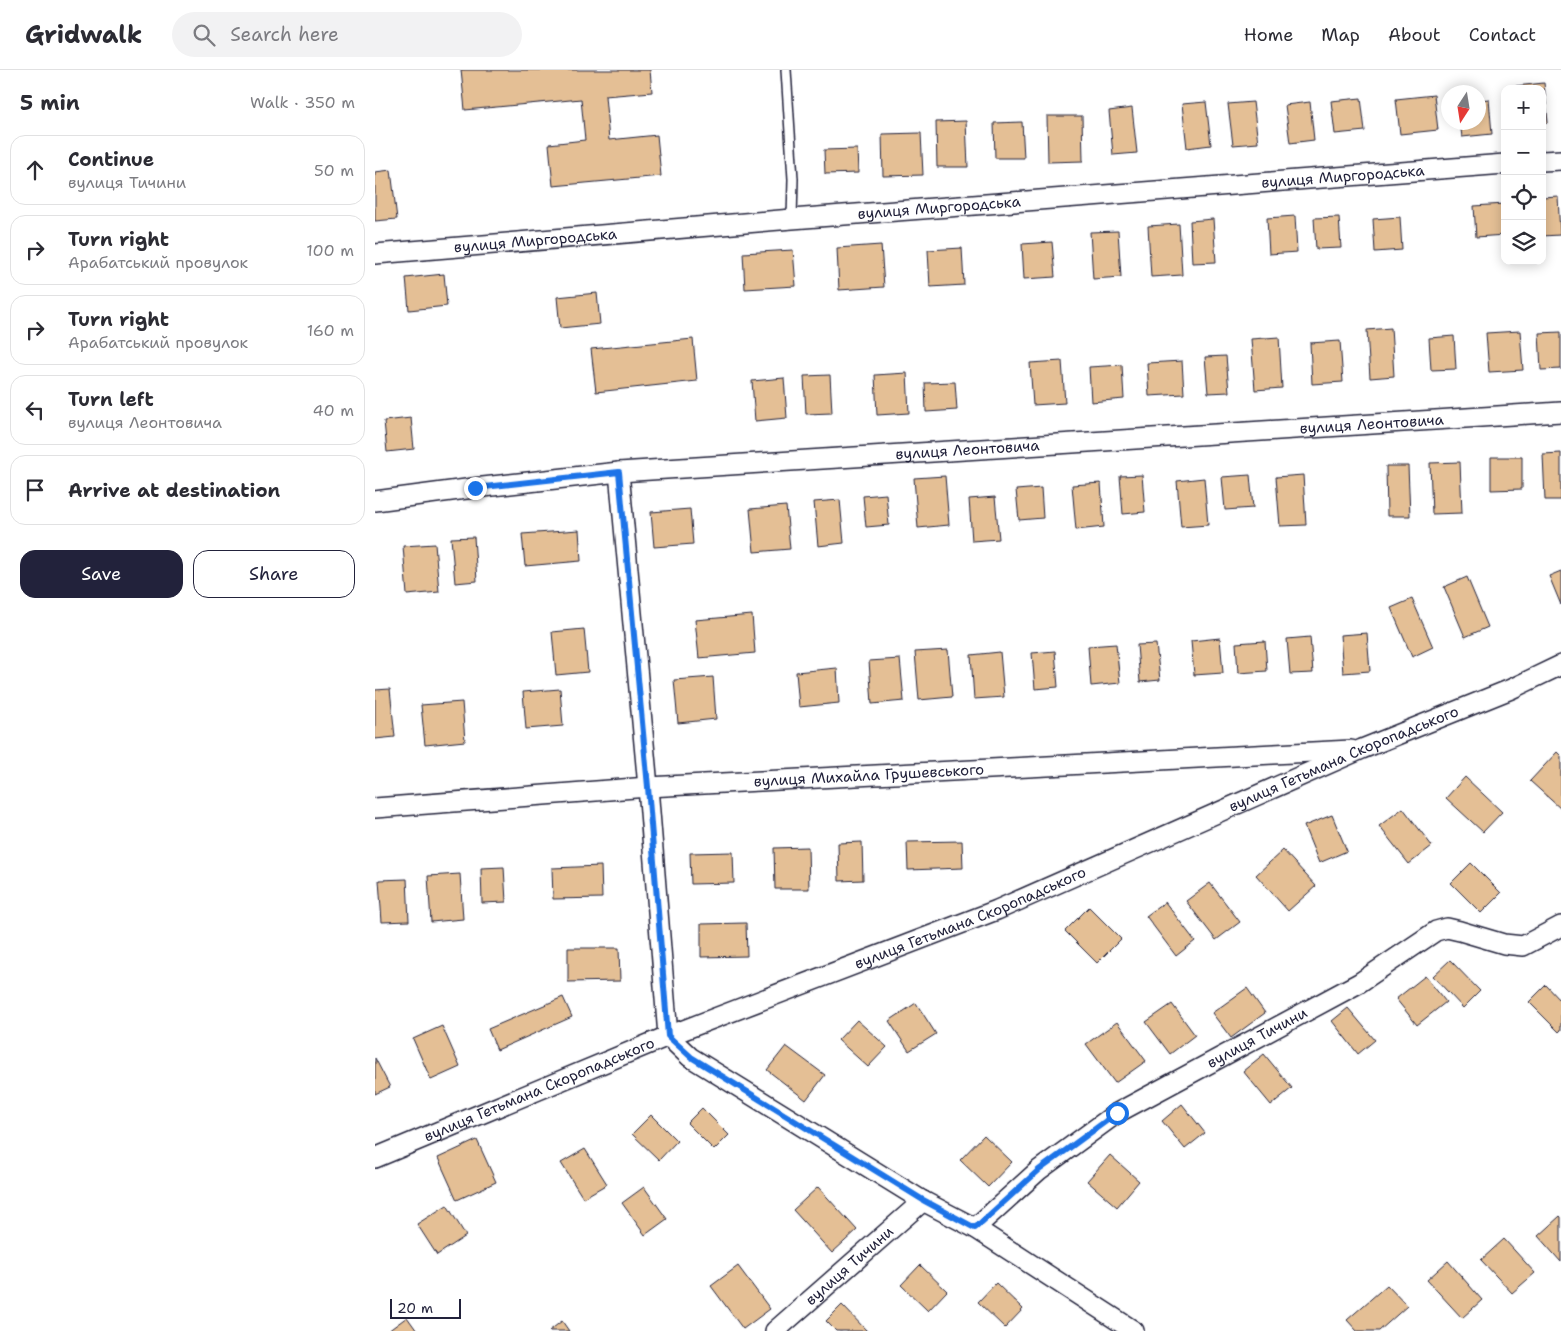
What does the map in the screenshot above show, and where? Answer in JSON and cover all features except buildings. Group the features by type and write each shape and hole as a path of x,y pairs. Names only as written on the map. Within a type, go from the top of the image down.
{"street":[{"path":"1546,162 1561,160"},
{"name":"вулиця Миргородська","path":"375,254 792,219 1501,164"},
{"name":"вулиця Леонтовича","path":"375,501 619,472 1561,412"},
{"path":"619,472 648,787 668,1036 691,1057 923,1200 975,1228 1134,1331"},
{"name":"вулиця Гетьмана Скоропадського","path":"375,1158 668,1036 997,910 1362,749 1511,689 1561,665"},
{"name":"вулиця Михайла Грушевського","path":"375,808 648,787 1362,749"},
{"name":"вулиця Тичини","path":"975,1228 1039,1170 1117,1113 1359,984 1436,931 1447,928 1478,935 1504,944 1523,946 1561,926"},
{"name":"вулиця Тичини","path":"775,1331 923,1200"}],"lane":[{"path":"786,70 793,179 792,219"}],"route":[{"path":"475,488 619,472 648,787 668,1036 691,1057 923,1200 975,1228 1039,1170 1117,1113"}]}
